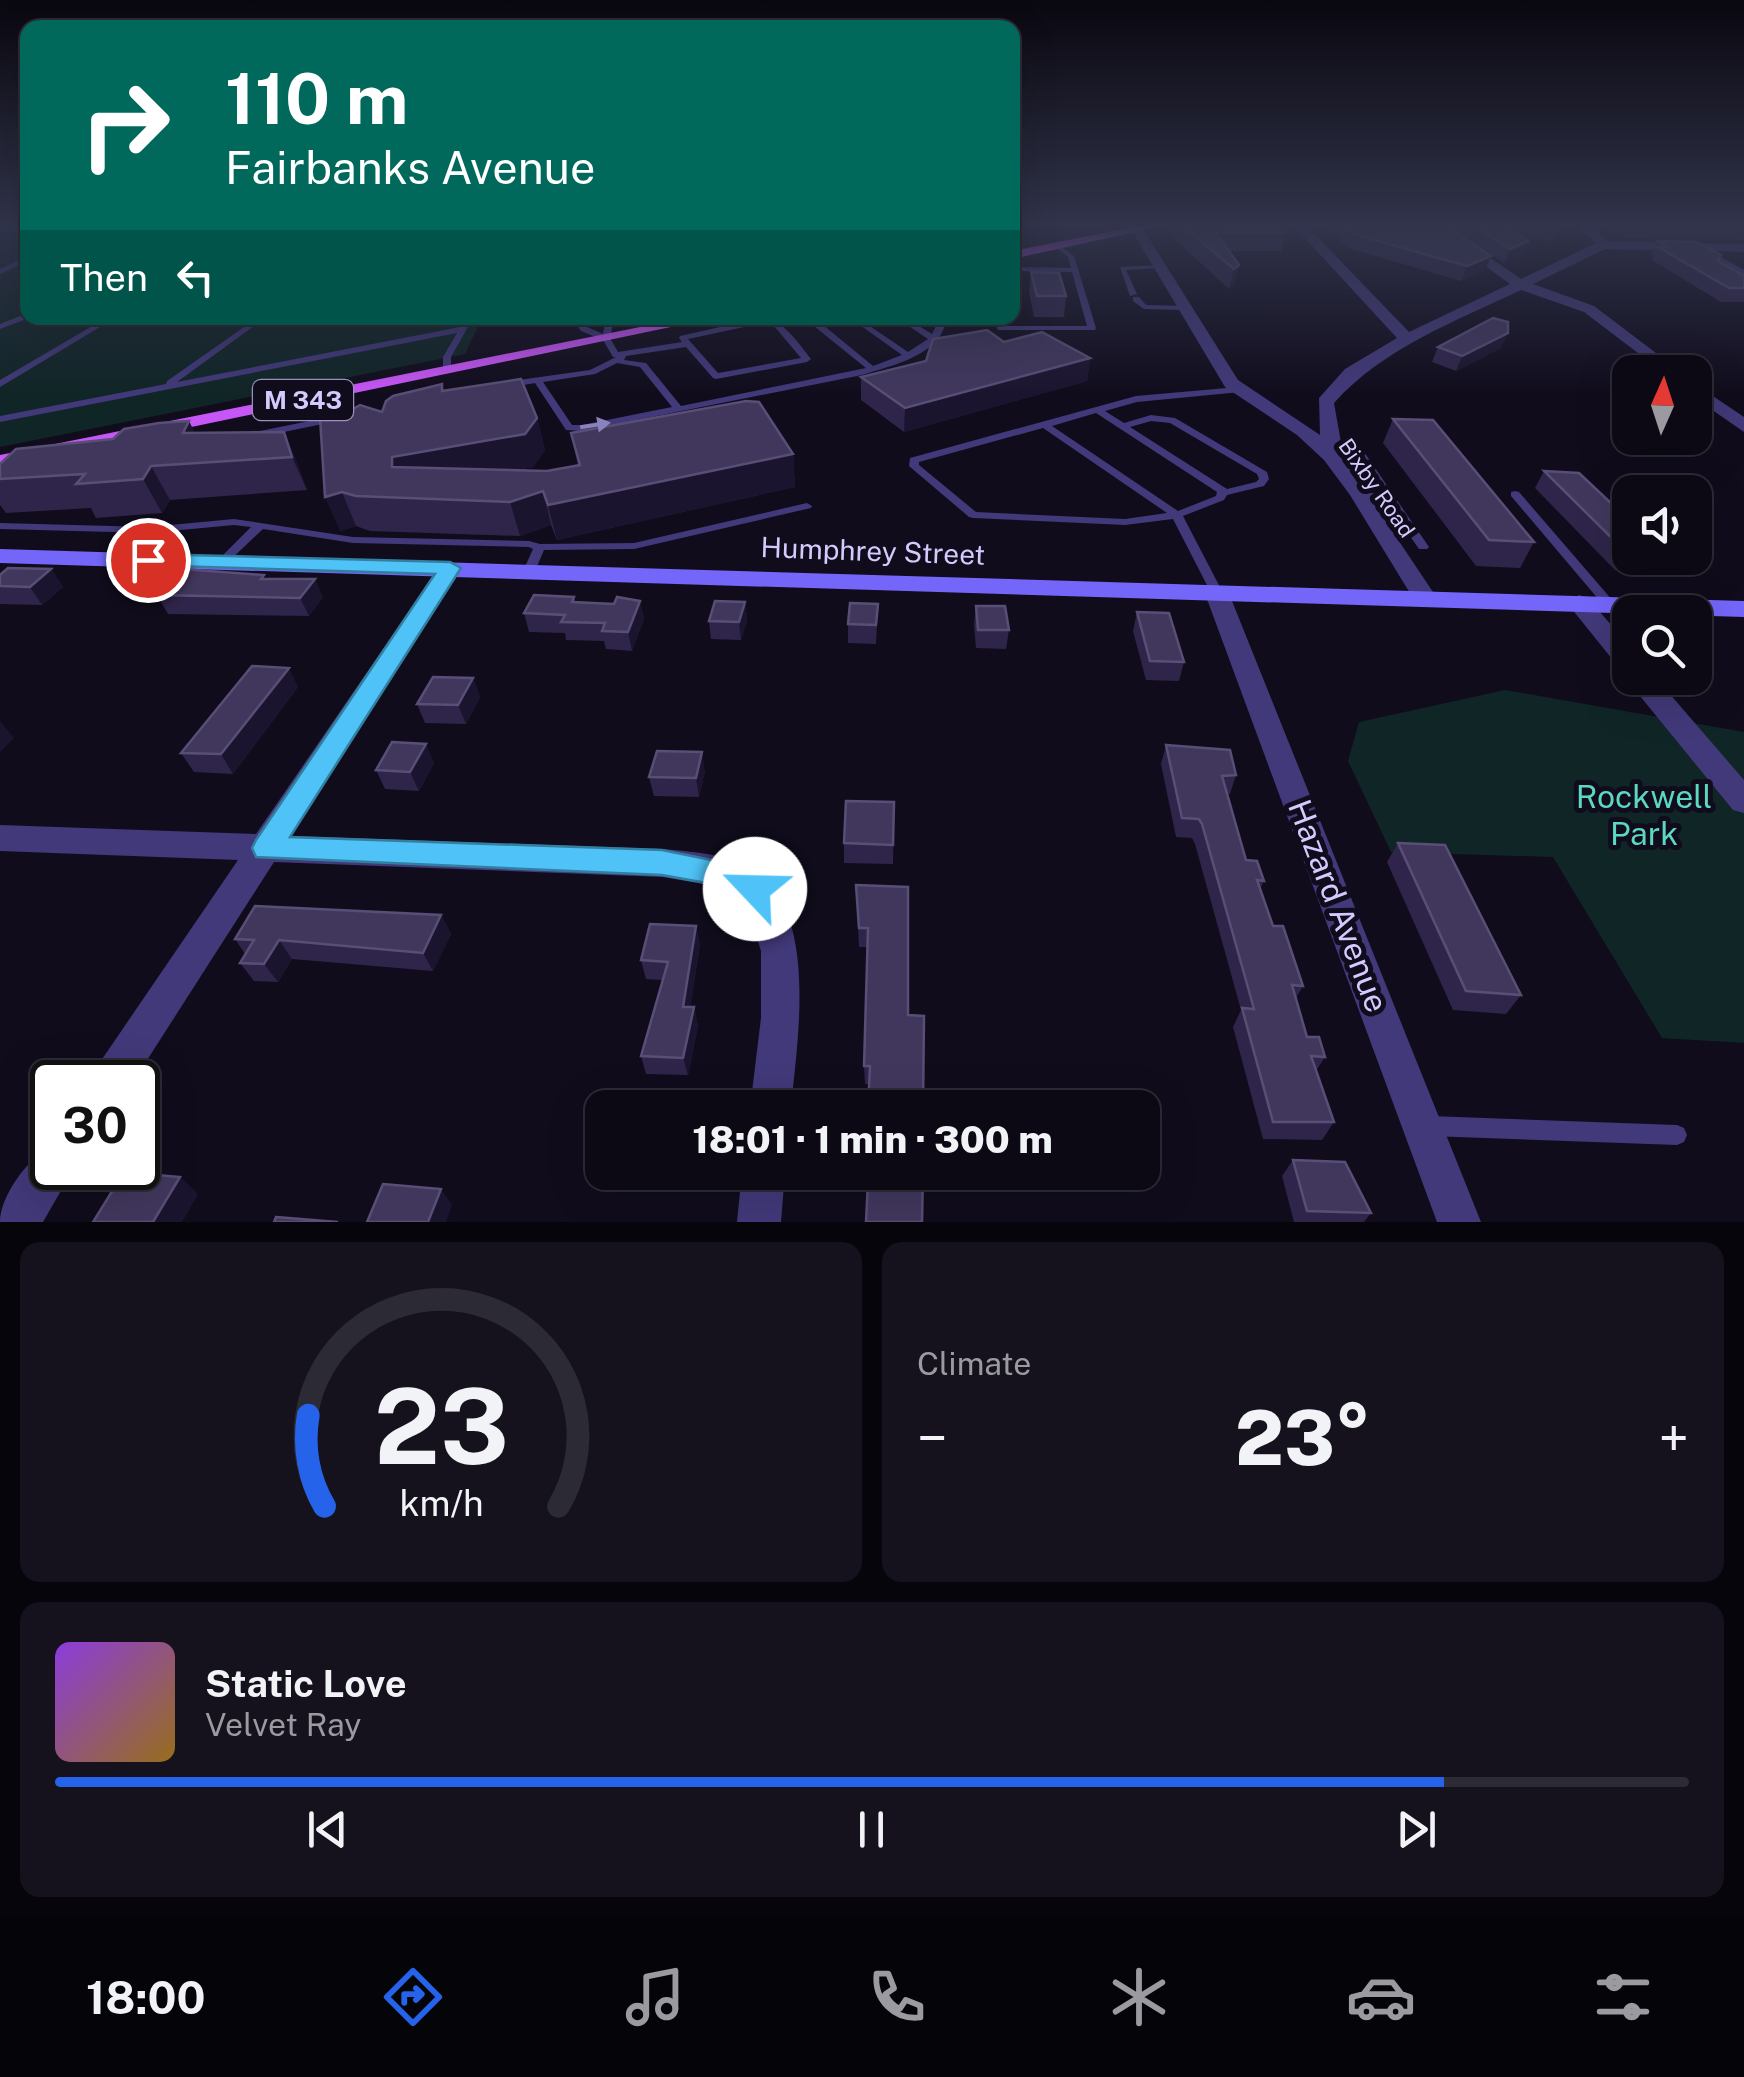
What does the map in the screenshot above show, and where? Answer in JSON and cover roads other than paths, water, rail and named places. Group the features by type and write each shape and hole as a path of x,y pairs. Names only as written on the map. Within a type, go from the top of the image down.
{"main road":[{"name":"M 343","path":"0,461 671,325"}],"street":[{"name":"Bixby Road","path":"1168,281 1238,390 1302,430 1334,459 1425,598"},
{"path":"1352,281 1406,338"},
{"path":"1514,281 1579,303 1650,355"},
{"path":"1334,459 1325,402 1351,372 1406,338 1528,281"},
{"path":"1712,402 1744,426"},
{"name":"Humphrey Street","path":"0,556 1744,609"},
{"path":"125,1060 450,568"},
{"name":"Hazard Avenue","path":"1216,591 1459,1222"},
{"path":"1578,603 1612,643"},
{"path":"1655,695 1744,800"},
{"path":"0,838 662,862 736,876 755,889 768,911 780,964 771,1090"},
{"path":"16,1222 38,1190"},
{"path":"759,1222 762,1190"}],"lane":[{"path":"1000,325 1092,328 1078,281"},
{"path":"1128,281 1144,306 1185,308"},
{"path":"0,384 99,325"},
{"path":"164,388 251,325"},
{"path":"446,370 447,357 465,325"},
{"path":"581,325 606,338 619,359 644,365 677,407"},
{"path":"606,338 608,325"},
{"path":"739,325 683,338 716,376 806,359 778,325"},
{"path":"818,325 872,369"},
{"path":"864,325 907,355"},
{"path":"912,325 934,339"},
{"path":"537,380 569,428 872,369 934,339 941,325"},
{"path":"0,419 463,328"},
{"path":"488,388 592,372 619,359 688,344"},
{"path":"1222,493 1220,498 1177,515 1125,522 973,515 914,466 914,460 1136,399 1238,390"},
{"path":"1098,410 1222,493 1260,484 1264,479 1262,472 1172,420 1151,418 1122,426"},
{"path":"234,439 342,417"},
{"path":"1044,425 1177,515 1216,591"},
{"path":"1358,451 1423,547"},
{"path":"1516,494 1609,604"},
{"path":"1358,496 1387,496"},
{"path":"0,526 149,530 234,522 353,540 540,547 634,546 808,506"},
{"path":"222,562 260,525"},
{"path":"528,571 540,547"},
{"path":"1422,1126 1677,1135"}],"park label":[{"name":"Rockwell Park","path":"1644,816"}]}
